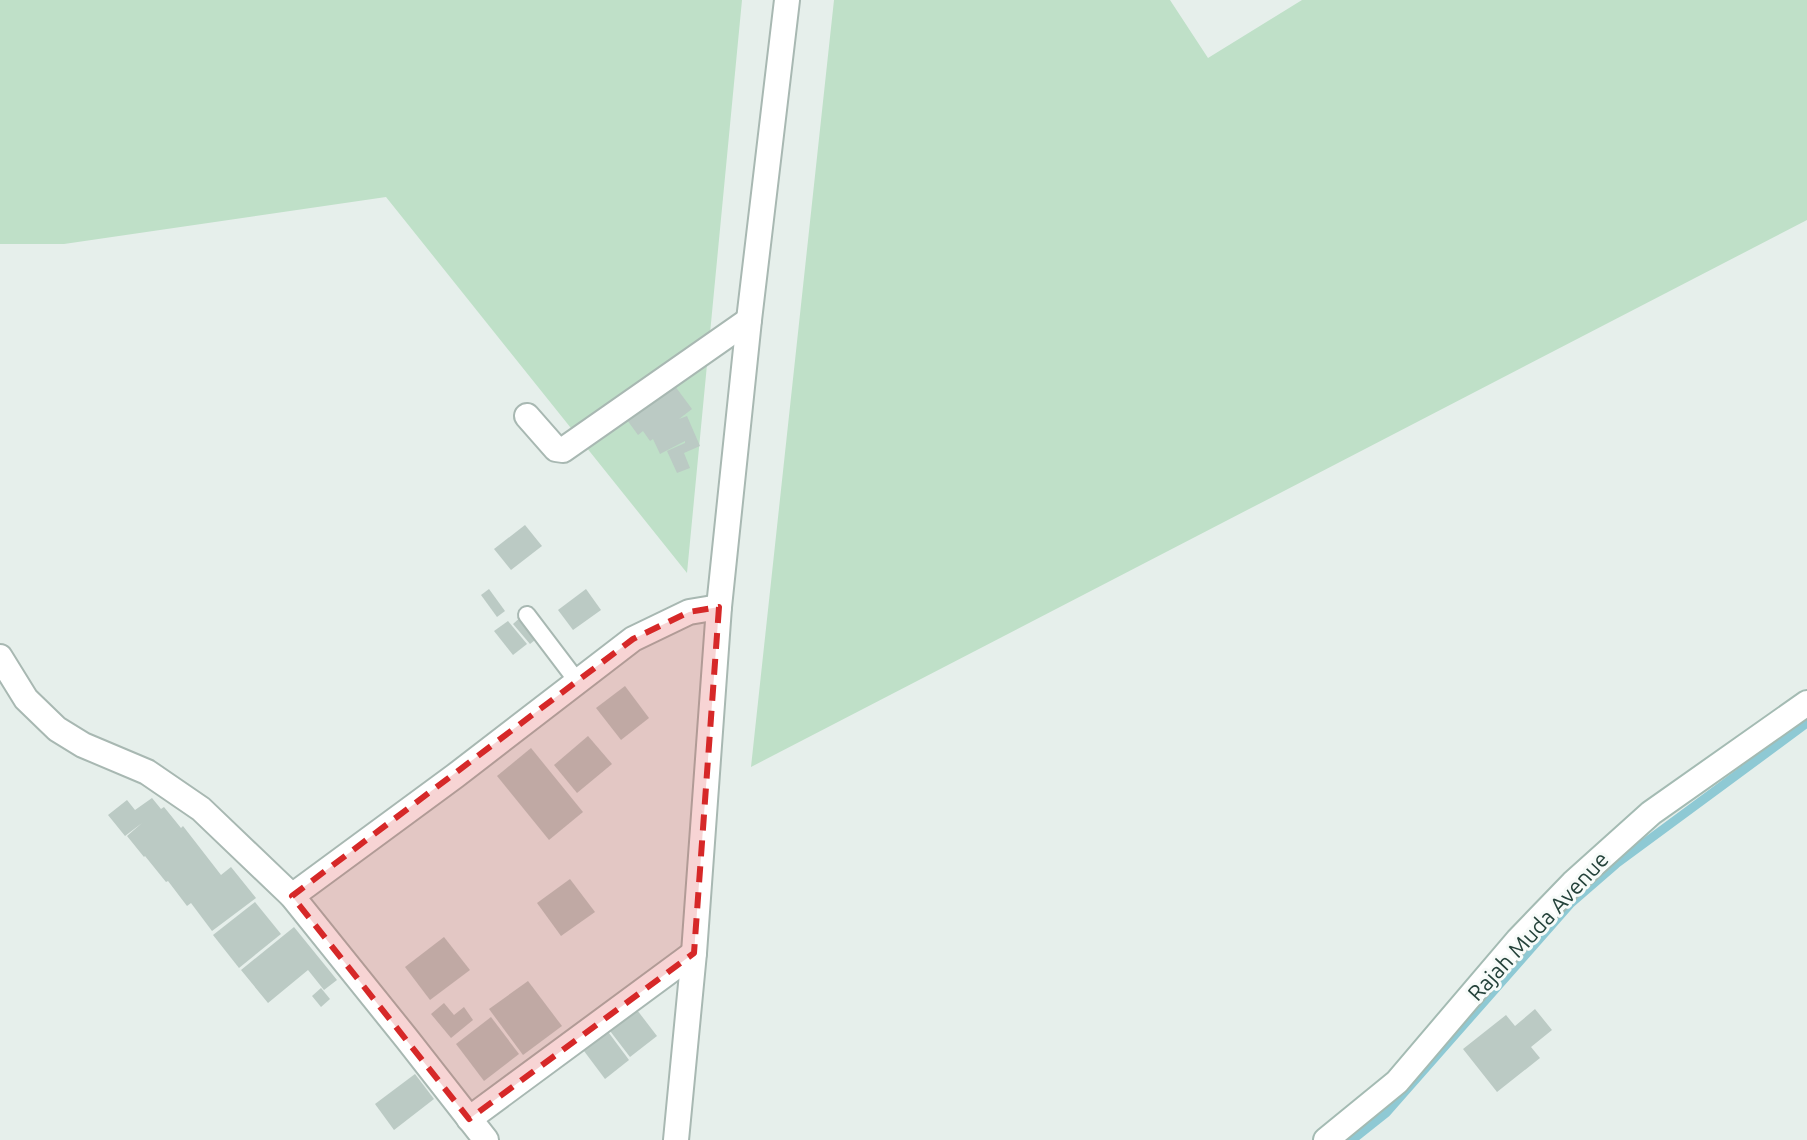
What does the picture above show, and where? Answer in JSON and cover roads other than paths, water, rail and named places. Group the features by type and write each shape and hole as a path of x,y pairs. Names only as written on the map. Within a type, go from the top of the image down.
{"street":[{"path":"676,1140 694,953 719,607 787,0"},
{"path":"527,416 556,449 563,450 749,320"},
{"path":"292,896 633,639 689,612 719,607"},
{"path":"0,657 26,699 57,729 83,745 147,772 201,809 292,896 486,1140"},
{"name":"Rajah Muda Avenue","path":"1326,1140 1397,1082 1518,940 1584,873 1651,813 1807,703"},
{"path":"469,1119 694,953"}],"lane":[{"path":"527,615 577,681"}],"waterway":[{"path":"1352,1140 1386,1113 1571,903 1616,864 1807,723"}]}
